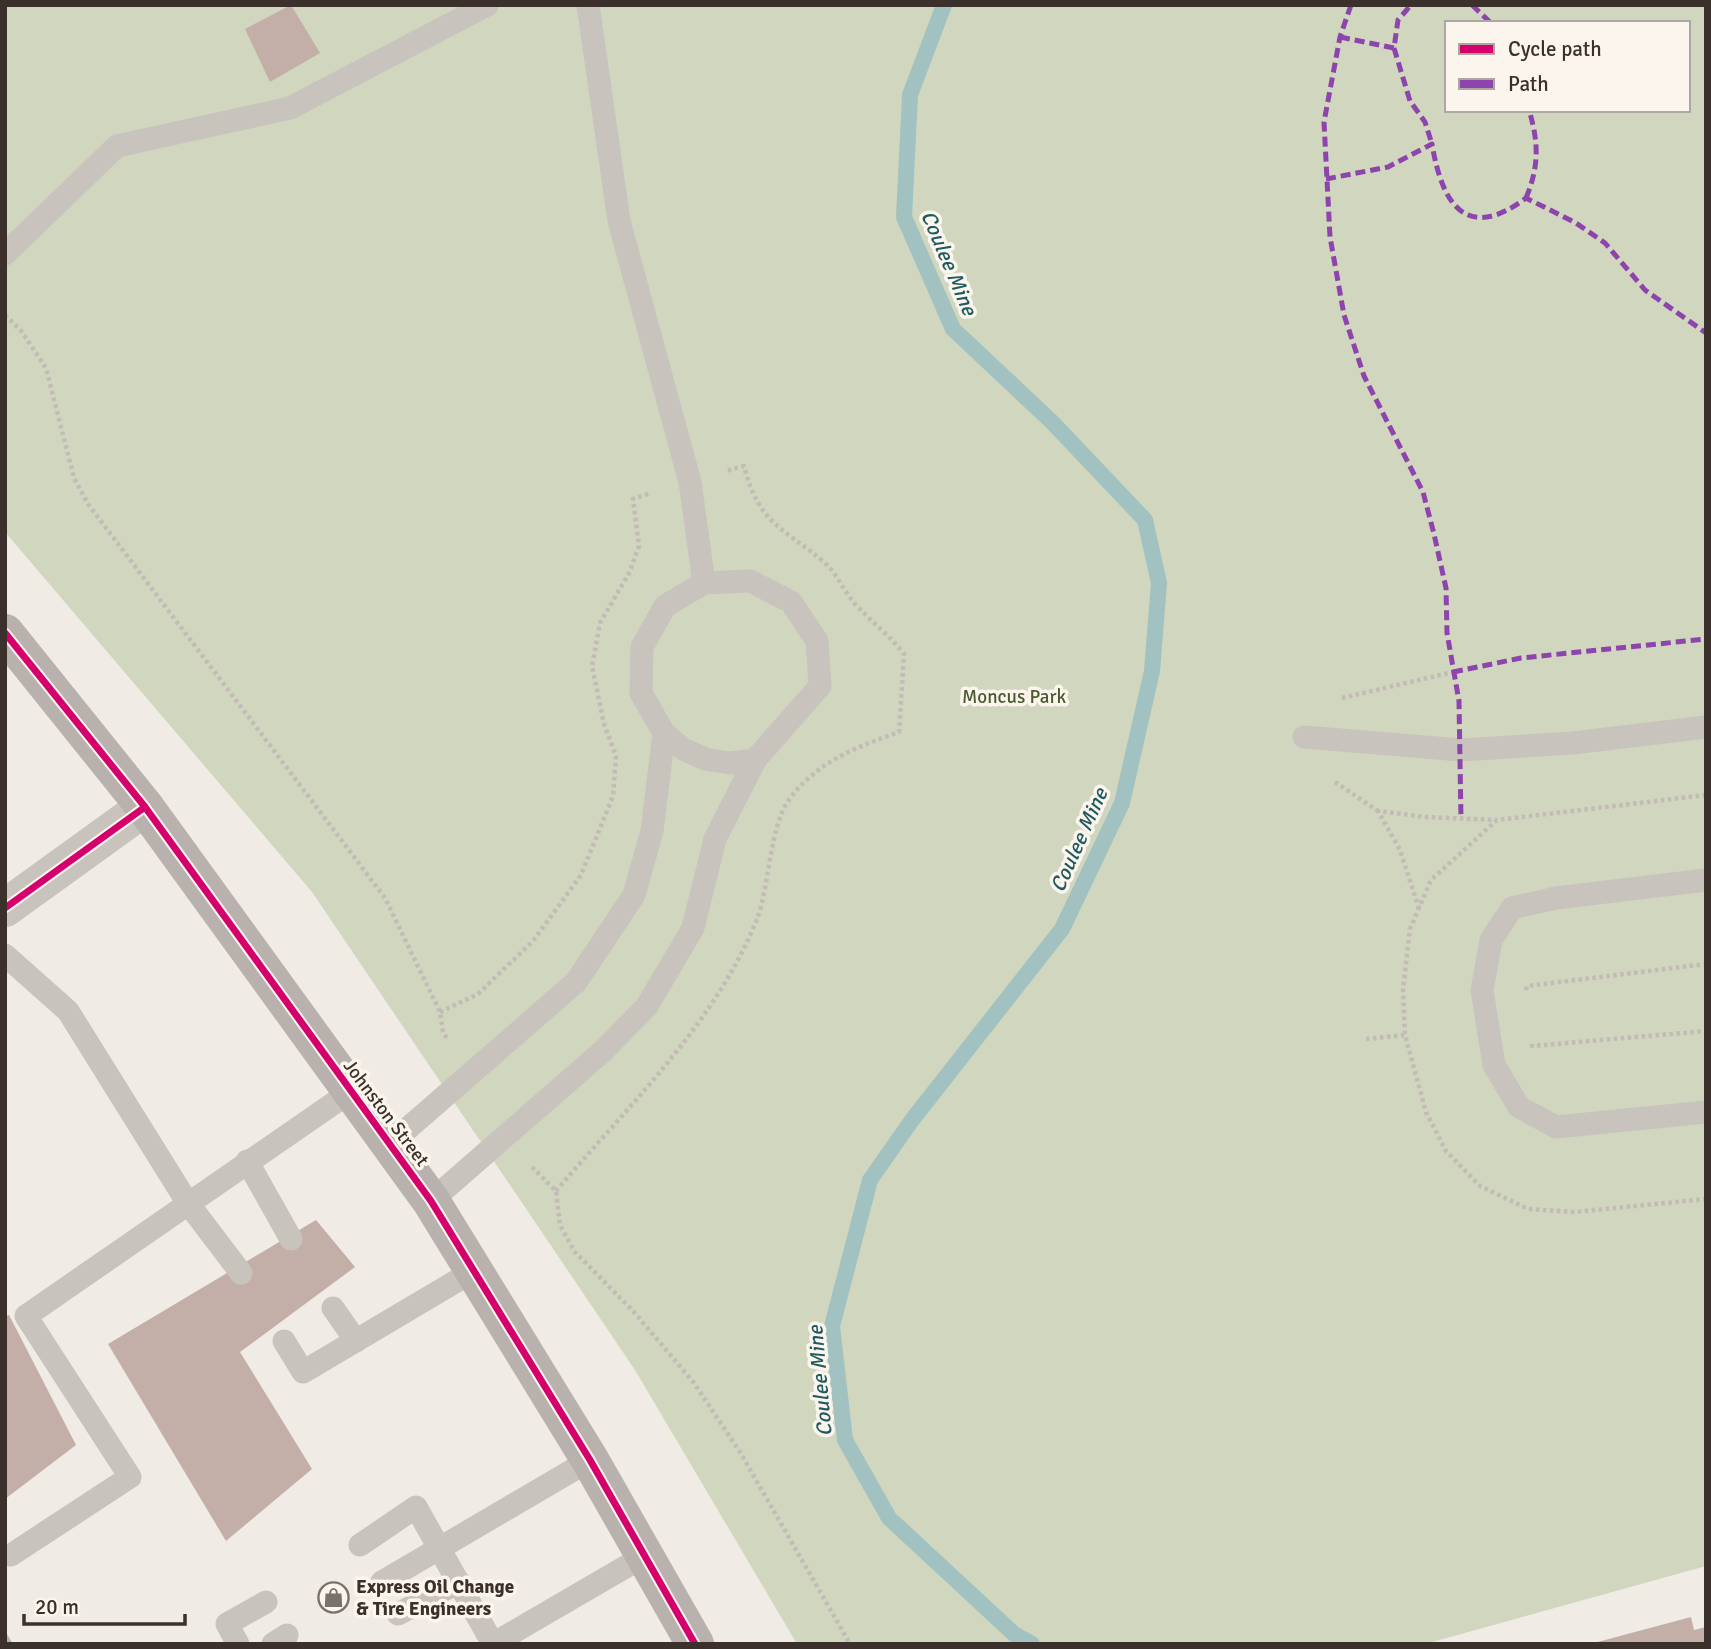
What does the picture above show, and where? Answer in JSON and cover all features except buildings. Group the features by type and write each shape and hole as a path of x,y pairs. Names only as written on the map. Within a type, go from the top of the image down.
{"main road":[{"name":"Johnston Street","path":"5,633 145,807 431,1201 590,1460 695,1644"}],"street":[{"path":"5,908 145,807"}],"lane":[{"path":"5,254 117,146 290,108 487,5"},
{"path":"588,5 619,221 690,482 704,583"},
{"path":"431,1201 603,1051 648,1006 693,928 715,839 755,760 820,686 817,641 791,602 750,581 704,583 665,607 642,647 641,692 664,733 683,749 705,759 730,763 755,760"},
{"path":"1304,737 1461,750 1573,743 1706,727"},
{"path":"391,1143 576,982 634,895 652,831 664,733"},
{"path":"1706,880 1556,898 1512,908 1491,940 1482,990 1494,1065 1519,1107 1556,1127 1706,1112"},
{"path":"5,955 68,1011 187,1202 241,1273"},
{"path":"11,1555 130,1478 26,1315 350,1092"},
{"path":"247,1161 291,1239"},
{"path":"284,1341 303,1372 475,1270"},
{"path":"333,1308 356,1341"},
{"path":"382,1582 590,1460"},
{"path":"360,1545 416,1507 493,1644 646,1555"},
{"path":"398,1614 459,1582"},
{"path":"238,1644 227,1624 266,1602"}],"path":[{"path":"5,315 22,332 46,368 74,478 88,504 385,898 440,1012 443,1031"},
{"path":"1342,699 1453,672"},
{"path":"1331,779 1378,811 1400,850 1419,910"},
{"path":"1378,811 1426,817 1497,820"},
{"path":"1525,1000 1527,986 1706,964"},
{"path":"1529,1034 1532,1046 1706,1031"},
{"path":"1366,1039 1405,1035"},
{"path":"556,1191 560,1225 575,1251 634,1312 694,1383 740,1452 850,1644"}],"green space":[{"name":"Moncus Park","path":"5,5 1706,5 1706,1566 1425,1644 797,1644 635,1370 312,892 5,532"}],"waterway":[{"name":"Coulee Mine","path":"944,5 910,95 904,217 953,329 1052,422 1145,520 1159,583 1152,671 1122,803 1062,929 912,1120 870,1180 832,1326 845,1440 889,1518 1014,1634 1032,1644"}],"marked path":[{"path":"1351,5 1340,37 1324,122 1330,237 1344,315 1364,376 1423,492 1434,534 1446,588 1447,633 1459,701 1461,819"},
{"path":"1340,37 1394,48 1398,20 1411,5"},
{"path":"1472,5 1489,21"},
{"path":"1394,48 1410,101 1425,122 1432,144"},
{"path":"1526,198 1536,155 1535,133 1530,112"},
{"path":"1326,179 1388,167 1432,144 1442,184 1460,210 1473,217 1487,217 1505,211 1526,198 1576,223 1605,243 1645,290 1706,333"},
{"path":"1453,672 1521,658 1706,639"}],"cycle path":[{"path":"5,633 145,807 431,1201 590,1460 695,1644"},
{"path":"5,908 145,807"}],"place":[{"name":"Express Oil Change & Tire Engineers","path":"333,1598"}]}
